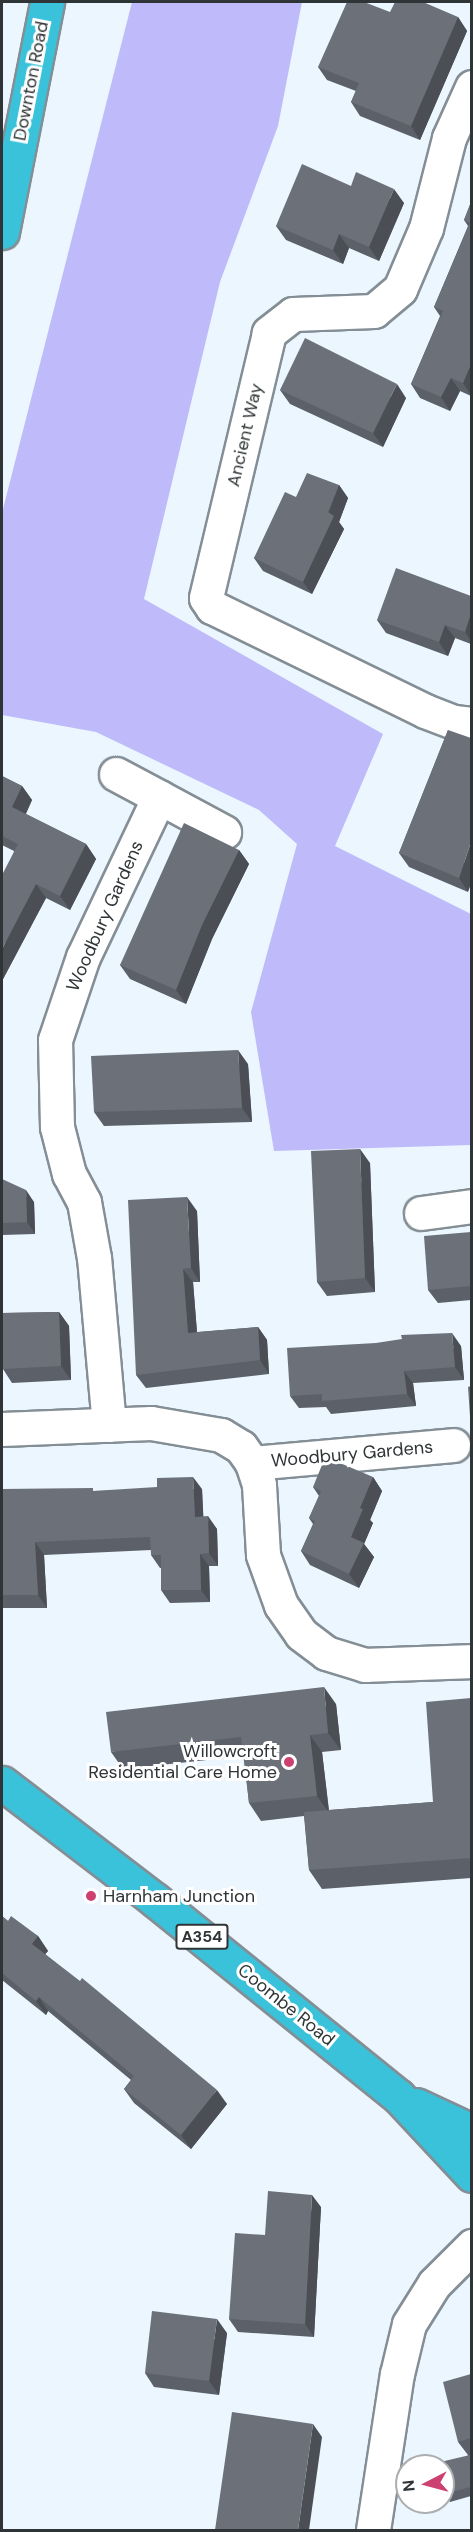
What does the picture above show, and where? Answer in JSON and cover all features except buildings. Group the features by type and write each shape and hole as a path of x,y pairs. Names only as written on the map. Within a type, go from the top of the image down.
{"highway":[{"name":"Downton Road","path":"2,223 47,2"},
{"name":"Coombe Road","path":"2,1783 155,1900 398,2096 471,2175"},
{"name":"Coombe Road","path":"398,2096 471,2130"}],"street":[{"name":"Ancient Way","path":"471,87 449,138 426,228 400,289 374,311 293,314 270,333 206,598 212,607 425,711 454,722 471,724"},
{"path":"116,774 225,832"},
{"name":"Woodbury Gardens","path":"109,1425 92,1247 84,1202 69,1174 57,1127 56,1040 83,957 159,797"},
{"path":"421,1213 471,1206"},
{"name":"Woodbury Gardens","path":"2,1429 151,1424 221,1435 241,1447 252,1463 259,1485 263,1555 281,1605 301,1634 326,1653 365,1665 471,1661"},
{"name":"Woodbury Gardens","path":"252,1463 453,1445"},
{"path":"373,2530 397,2374 409,2324 434,2284 471,2246"}],"shaded area":[{"path":"132,2 302,2 278,126 220,282 144,599 383,734 335,846 471,914 471,1145 274,1151 251,1012 297,844 259,810 96,732 2,715 2,513"}],"place":[{"name":"Willowcroft Residential Care Home","path":"289,1762"},
{"name":"Harnham Junction","path":"91,1896"}]}
